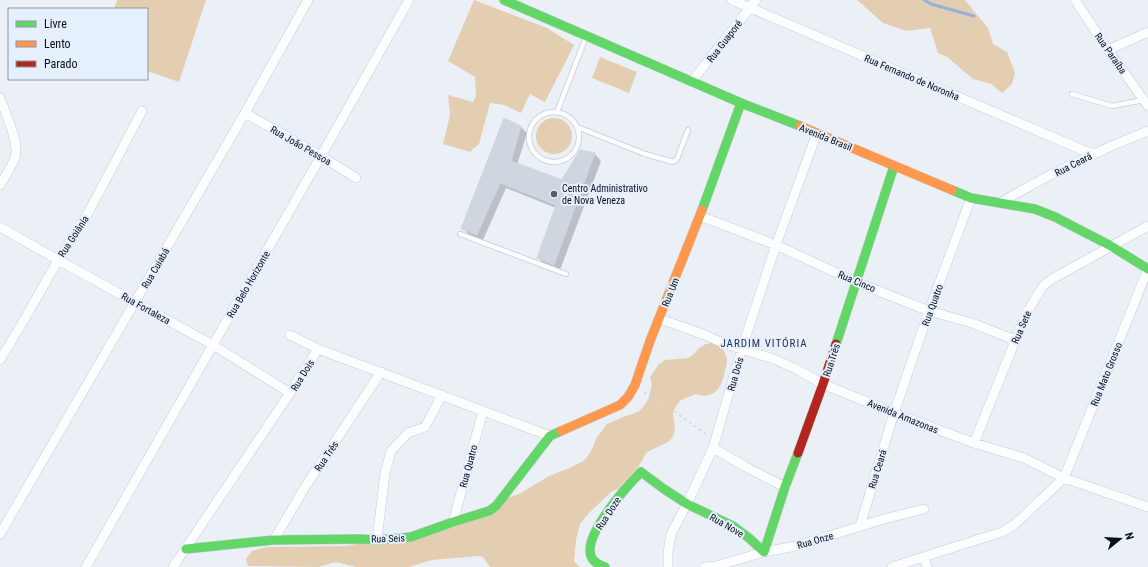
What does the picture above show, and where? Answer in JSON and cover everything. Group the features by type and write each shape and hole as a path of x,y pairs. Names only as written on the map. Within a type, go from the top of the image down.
{"street":[{"name":"Rua Cuiabá","path":"0,534 246,112 308,0"},
{"name":"Rua Belo Horizonte","path":"86,567 322,156 409,0"},
{"name":"Avenida Brasil","path":"504,0 741,103 817,133 971,198 1035,209 1056,217 1111,246 1148,269"},
{"name":"Rua Fernando de Noronha","path":"732,0 753,4 1092,154"},
{"name":"Rua Paraíba","path":"1074,0 1146,103"},
{"name":"Rua Guaporé","path":"692,81 753,4"},
{"path":"1108,50 1148,32"},
{"path":"0,98 10,124 16,150 15,158 0,185"},
{"name":"Rua Um","path":"550,436 620,405 628,397 634,386 650,341 700,216 741,103"},
{"name":"Rua Goiânia","path":"0,360 58,260 87,214 142,111"},
{"name":"Rua João Pessoa","path":"246,112 322,156 356,178"},
{"name":"Rua Ceará","path":"1000,204 1092,154 1148,131"},
{"name":"Rua Dois","path":"668,567 668,552 671,534 687,504 714,444 742,348 776,245 817,133"},
{"name":"Rua Três","path":"764,552 785,487 823,384 894,166"},
{"name":"Rua Quatro","path":"894,413 929,311 971,198"},
{"name":"Rua Cinco","path":"700,216 776,245 856,282 929,311 972,323 1015,340"},
{"name":"Rua Sete","path":"974,443 1026,314 1043,286 1052,279 1148,226"},
{"name":"Rua Fortaleza","path":"0,227 213,345 290,393"},
{"name":"Rua Mato Grosso","path":"1064,478 1148,269"},
{"name":"Avenida Amazonas","path":"660,319 705,335 725,344 774,359 823,384 894,413 974,443 1024,458 1064,478 1148,507"},
{"path":"290,335 318,349"},
{"name":"Rua Dois","path":"173,567 318,349 550,436"},
{"name":"Rua Três","path":"274,540 305,487 381,372"},
{"path":"377,540 385,473 391,451 408,433 425,428 442,395"},
{"name":"Rua Quatro","path":"453,522 483,411"},
{"name":"Rua Ceará","path":"860,526 894,413"},
{"name":"Rua Seis","path":"186,549 274,540 377,540 411,537 489,511 496,506 550,436"},
{"path":"714,444 746,467 785,487"},
{"name":"Rua Nove","path":"641,472 687,504 732,526 749,538 764,552"},
{"name":"Rua Doze","path":"605,567 596,563 592,559 589,547 606,514 620,494 641,472"},
{"path":"892,567 1008,529 1064,478"},
{"name":"Rua Onze","path":"705,567 716,566 764,552 796,546 884,519 924,509"},
{"path":"924,557 927,567"}],"lane":[{"path":"557,112 586,35"},
{"path":"1072,94 1112,106 1146,103"},
{"path":"549,112 557,112 566,114 572,120 577,127 579,134 578,143 570,156 555,162 540,158 530,145 529,137 530,128 534,121 541,115 549,112"},
{"path":"577,127 645,154 673,162 677,159 688,130"},
{"path":"460,234 566,274"}],"path":[{"path":"634,386 670,408 714,444"}],"shaded area":[{"path":"117,0 206,0 179,82 148,71 148,8 114,8"},
{"path":"474,0 547,28 574,45 545,102 530,94 521,113 504,105 490,103 479,144 470,152 443,144 450,115 448,95 473,102 476,96 475,77 448,61"},
{"path":"857,0 965,0 988,28 993,44 1007,52 1015,73 1012,84 1002,93 991,84 973,79 947,57 938,53 930,28 906,31 883,23"},
{"path":"600,57 637,72 629,93 592,78"},
{"path":"558,118 567,123 571,129 571,143 567,149 558,154 550,154 541,149 537,143 536,132 541,123 547,119"},
{"path":"715,342 722,345 727,360 724,376 720,386 713,394 702,396 696,394 681,400 673,412 675,429 673,437 668,442 647,452 638,467 618,489 612,491 580,524 576,540 574,561 580,567 490,567 483,557 479,556 432,560 409,567 356,567 336,562 318,567 248,566 246,559 252,551 266,547 347,546 423,531 521,493 549,476 570,468 585,460 597,437 607,424 638,412 648,400 652,384 650,377 659,364 665,360 688,358 699,348 706,344"}],"building":[{"name":"Centro Administrativo de Nova Veneza","path":"504,118 521,126 511,161 562,180 580,150 595,153 554,265 537,258 556,205 500,183 477,235 461,229"}],"waterway":[{"path":"924,0 931,4 974,16"}],"traffic: fast":[{"path":"504,0 741,103 800,126"},
{"path":"702,210 741,103"},
{"path":"836,344 894,166"},
{"path":"952,190 971,198 1035,209 1055,217 1111,246 1148,269"},
{"path":"186,549 274,540 377,540 411,537 489,511 496,506 550,436 561,431"},
{"path":"605,567 596,563 591,556 590,547 593,536 608,511 641,472 687,504 733,526 764,552 785,487 798,453"}],"traffic: slow":[{"path":"800,126 952,190"},
{"path":"561,431 620,405 628,397 635,385 650,341 702,210"}],"traffic: jam":[{"path":"798,453 836,344"}],"place":[{"name":"Centro Administrativo de Nova Veneza","path":"554,194"}],"district":[{"name":"JARDIM VITÓRIA","path":"764,343"}]}
